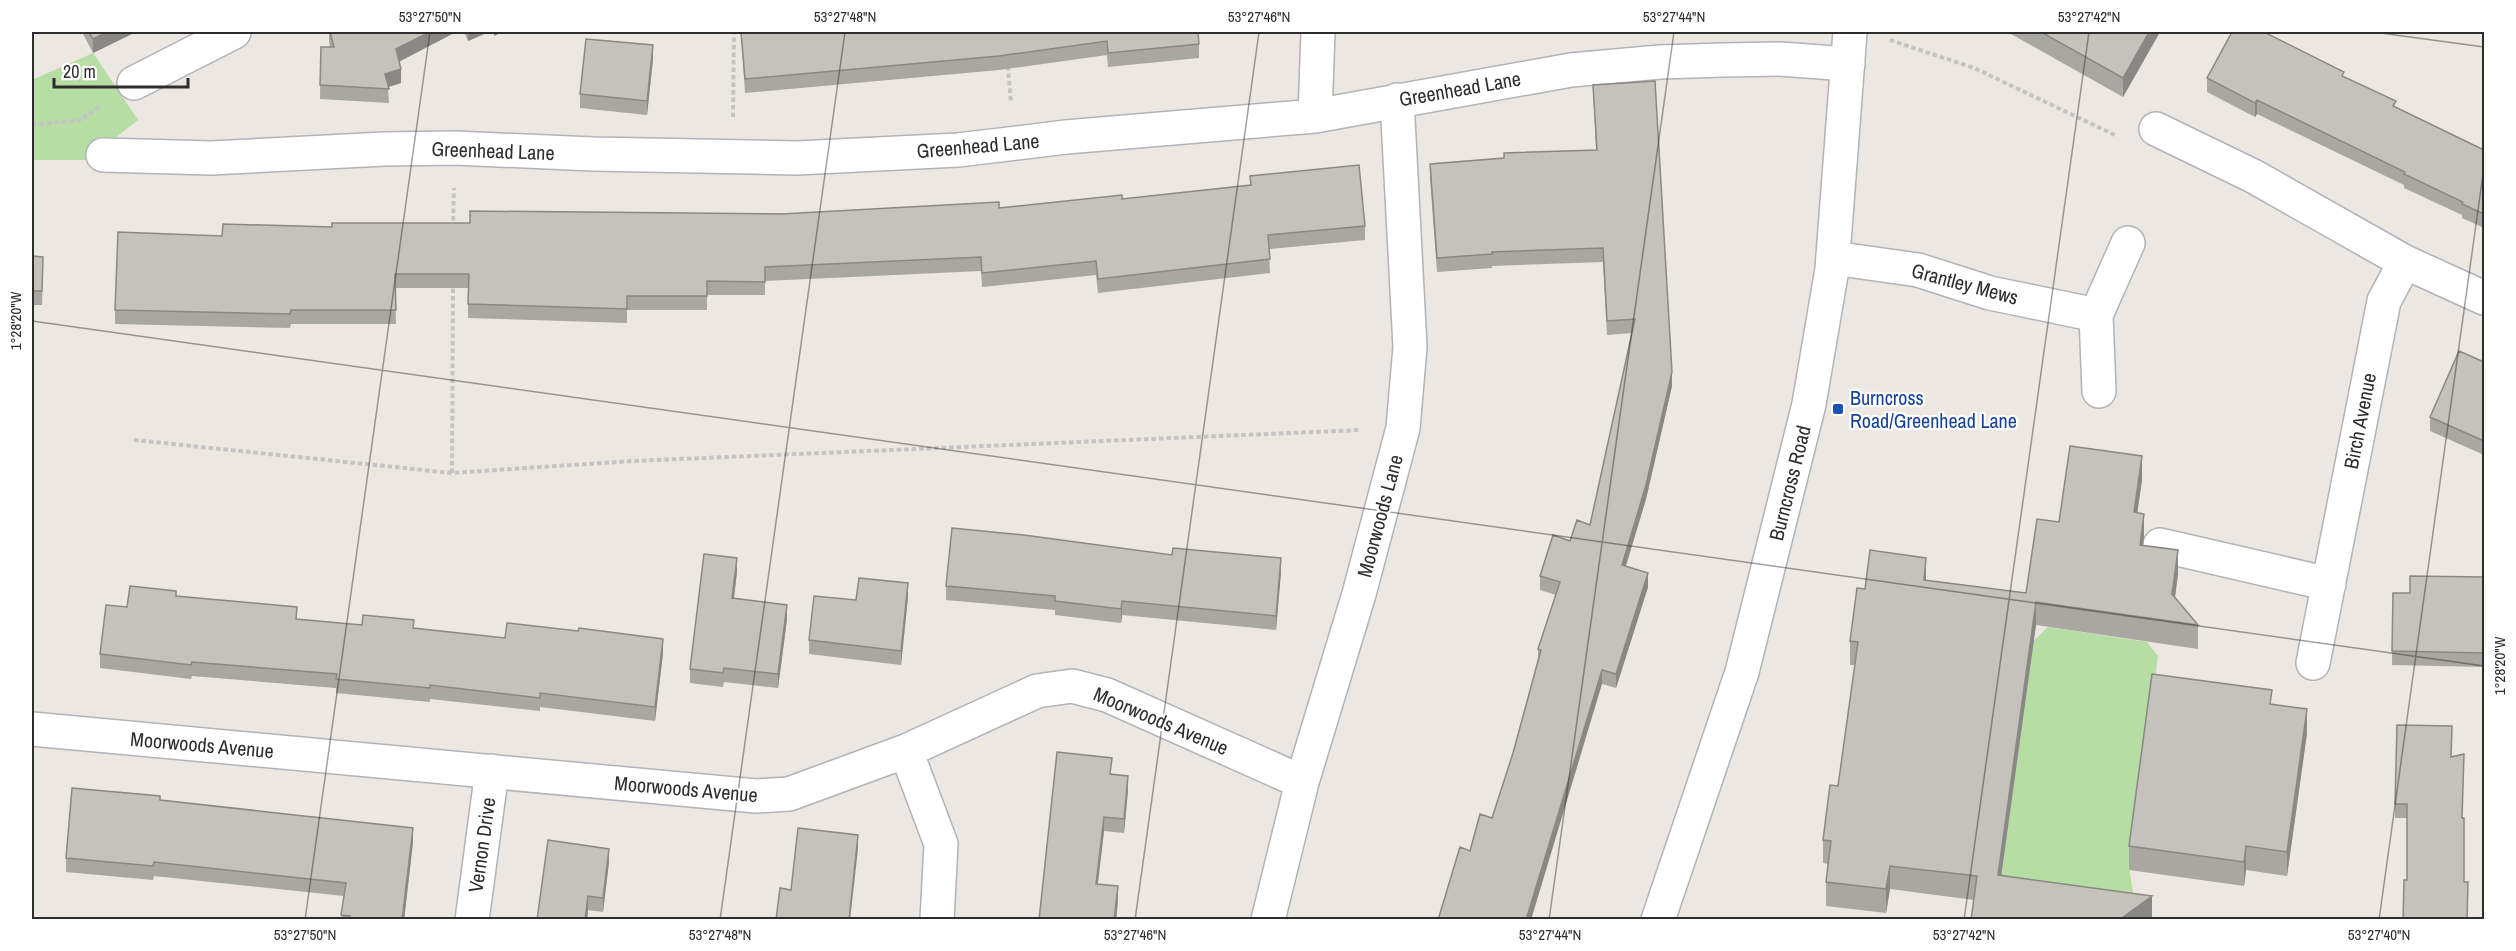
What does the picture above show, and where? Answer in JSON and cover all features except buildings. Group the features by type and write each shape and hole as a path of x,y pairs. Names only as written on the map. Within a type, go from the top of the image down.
{"street":[{"path":"134,83 234,32"},
{"path":"1315,116 1318,32"},
{"name":"Burncross Road","path":"1658,920 1743,672 1809,404 1833,258 1850,32"},
{"name":"Greenhead Lane","path":"103,155 211,158 384,149 454,148 592,154 809,157 958,150 1315,116 1571,70 1649,63 1780,59 1848,64"},
{"name":"Moorwoods Lane","path":"1268,920 1302,782 1359,594 1403,428 1410,347 1397,100"},
{"path":"2156,129 2253,176 2405,262 2484,298"},
{"path":"2098,391 2096,315 2127,243"},
{"name":"Grantley Mews","path":"1833,258 1918,270 1990,293 2096,315"},
{"name":"Birch Avenue","path":"2313,663 2384,301 2405,262"},
{"path":"2160,545 2329,584"},
{"name":"Moorwoods Avenue","path":"32,729 756,796 789,794 906,751 1037,691 1072,686 1107,695 1302,782"},
{"path":"906,751 941,843 937,920"},
{"name":"Vernon Drive","path":"472,920 492,771"}],"path":[{"path":"733,157 734,32"},
{"path":"1886,39 1974,69 2120,137"},
{"path":"1008,65 1014,143"},
{"path":"453,229 454,148"},
{"path":"452,473 453,276"},
{"path":"134,440 452,473 633,461 1403,428"}],"green space":[{"path":"93,53 138,120 87,160 32,160 32,80"},
{"path":"2048,627 2147,642 2158,656 2129,867 2134,899 1999,890 2034,640"}],"place":[{"name":"Burncross Road/Greenhead Lane","path":"1838,409"}]}
